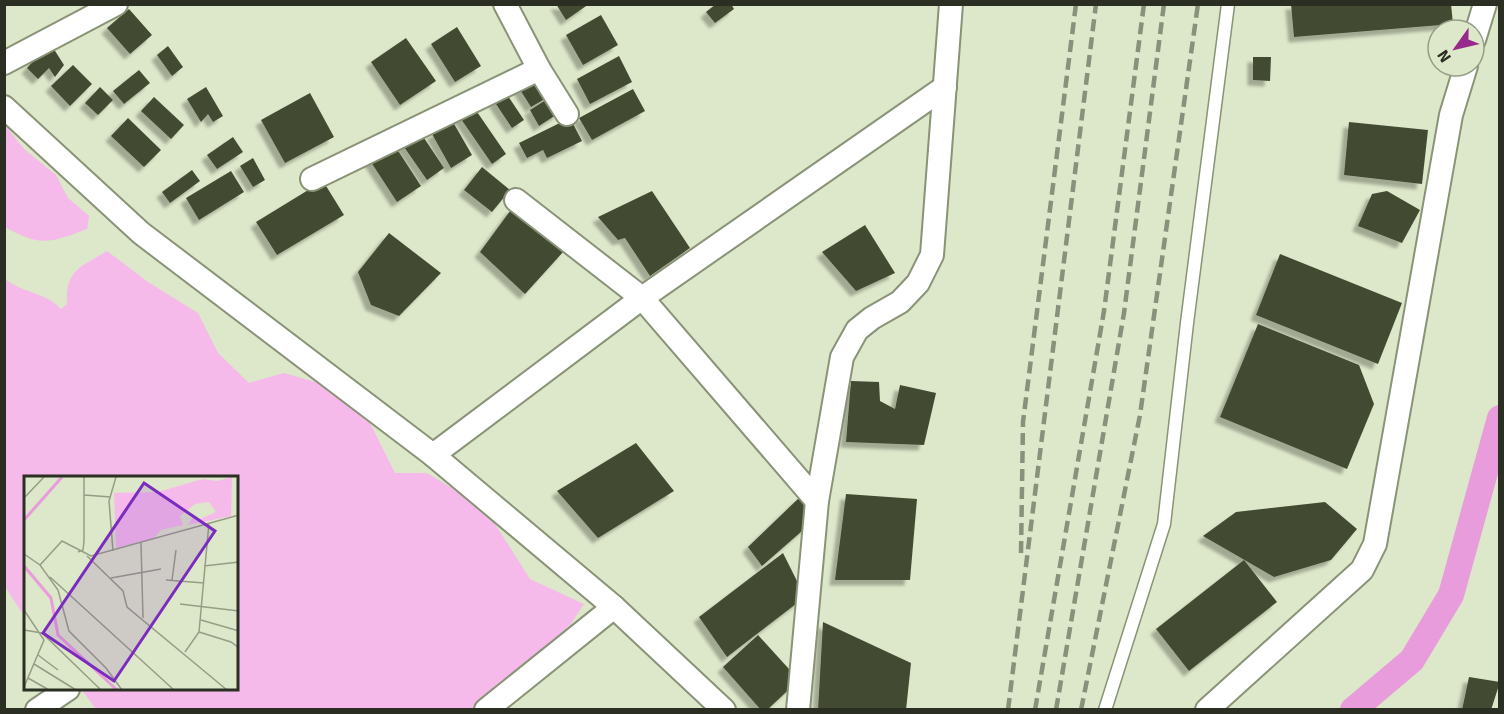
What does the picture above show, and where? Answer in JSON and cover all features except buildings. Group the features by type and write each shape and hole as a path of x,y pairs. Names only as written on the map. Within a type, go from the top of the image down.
{"street":[{"path":"4,63 116,4"},
{"path":"505,4 539,69 567,114"},
{"path":"798,710 818,501 842,357 857,330 872,318 900,302 918,283 932,255 951,4"},
{"path":"312,179 539,69"},
{"path":"1207,710 1362,570 1375,544 1450,115 1462,78"},
{"path":"433,455 642,298 945,87"},
{"path":"4,107 141,233 433,455 614,607 724,710"},
{"path":"516,200 642,298 818,501"},
{"path":"486,710 614,607"},
{"path":"37,710 68,690"}],"lane":[{"path":"1105,710 1164,524 1187,322 1228,4"}],"shaded area":[{"path":"5,125 24,149 56,175 68,198 89,216 87,229 45,241 27,238 5,227"},
{"path":"107,251 148,282 198,313 218,353 249,383 284,373 336,388 366,415 395,473 427,473 485,508 530,579 584,604 570,625 477,709 96,709 82,690 238,690 238,476 24,476 24,616 5,587 4,278 18,287 48,299 61,309 67,304 67,293 72,277 82,266"}],"waterway":[{"path":"1353,710 1412,660 1451,595 1500,418"}],"railway":[{"path":"1021,553 1023,422 1076,4"},
{"path":"1008,710 1096,4"},
{"path":"1035,710 1104,311 1144,4"},
{"path":"1056,710 1124,313 1164,4"},
{"path":"1081,710 1140,415 1198,4"}]}
